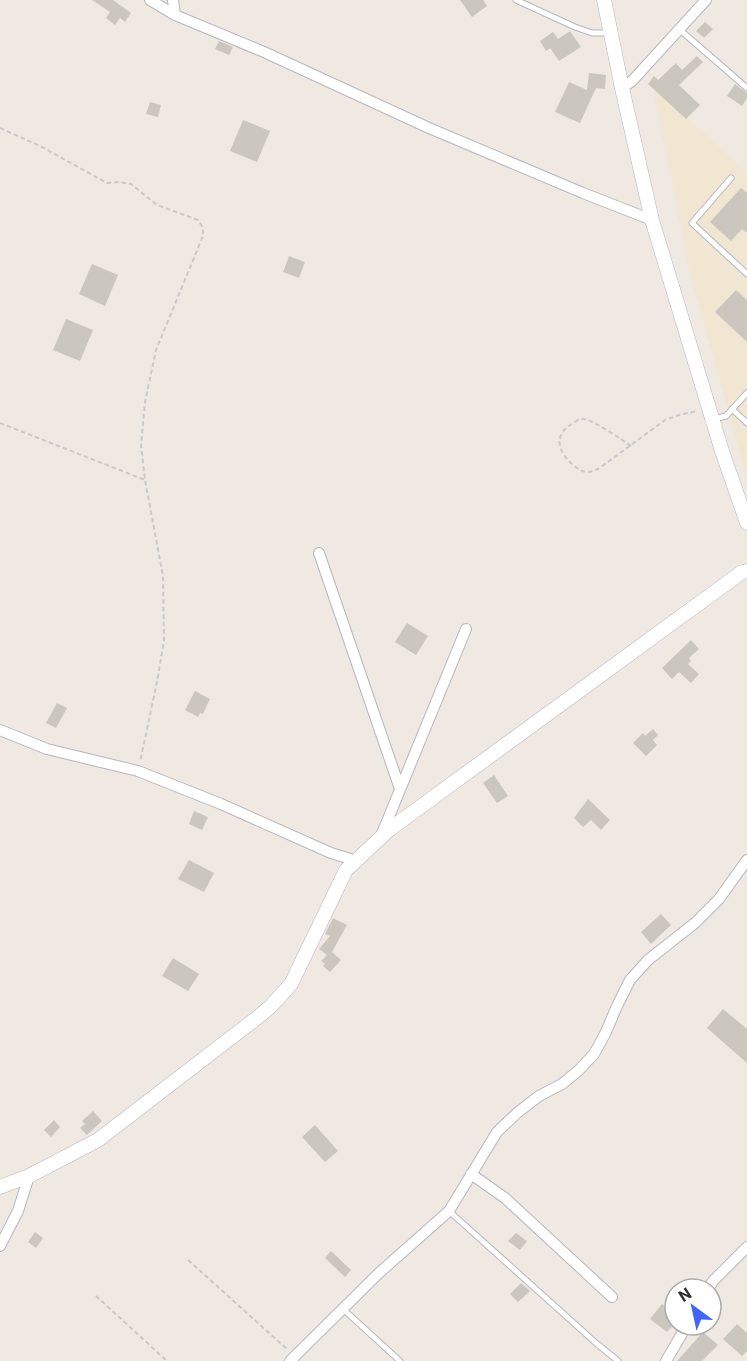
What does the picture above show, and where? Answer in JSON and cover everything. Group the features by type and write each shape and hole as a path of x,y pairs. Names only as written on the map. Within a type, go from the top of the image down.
{"street":[{"path":"150,0 175,15 264,52 429,128 652,220"},
{"path":"173,0 175,15"},
{"path":"604,0 652,220 747,523"},
{"path":"622,88 632,81 706,0"},
{"path":"319,553 400,789"},
{"path":"0,1187 29,1176 99,1140 271,1006 291,984 346,870 400,822 742,572 747,571"},
{"path":"380,839 466,629"},
{"path":"0,730 46,749 138,771 221,804 331,853 357,861"},
{"path":"292,1359 379,1273 449,1211 497,1132 539,1096 562,1084 594,1054 630,980 648,960 695,923 719,899 747,860"},
{"path":"471,1174 505,1198 612,1297"},
{"path":"0,1246 18,1211 29,1176"},
{"path":"717,1277 747,1247"},
{"path":"666,1361 680,1337"}],"lane":[{"path":"516,0 583,30 592,33 611,33"},
{"path":"679,29 747,88"},
{"path":"731,178 692,223 747,274"},
{"path":"711,414 726,416 747,393"},
{"path":"732,409 747,423"},
{"path":"449,1211 618,1361"},
{"path":"343,1309 400,1361"}],"path":[{"path":"0,128 40,146 107,183 131,184 157,205 198,220 203,228 203,236 156,350 145,402 141,445 145,480 164,576 164,640 138,771"},
{"path":"631,446 592,421 582,419 563,431 560,441 560,449 566,459 579,470 593,471 631,446 665,420 679,415 711,414"},
{"path":"0,423 145,480"},
{"path":"188,1260 292,1359"},
{"path":"96,1296 167,1361"}],"shaded area":[{"path":"653,88 747,172 747,478 691,276"}],"building":[{"path":"92,0 113,0 131,13 125,22 120,18 115,25 106,18 110,12"},
{"path":"460,0 483,0 487,6 472,17"},
{"path":"705,22 713,29 704,38 696,31"},
{"path":"570,31 581,47 559,61 550,48 546,51 540,41 553,32 558,39"},
{"path":"219,41 233,47 229,55 215,49"},
{"path":"697,56 703,62 679,85 700,105 686,119 648,84 654,76 658,80 676,63 682,70"},
{"path":"589,73 606,75 605,89 596,88 580,123 555,112 569,82 587,90"},
{"path":"735,84 747,93 742,106 727,96"},
{"path":"150,102 161,105 158,117 146,114"},
{"path":"243,120 270,131 257,162 230,151"},
{"path":"741,188 747,193 747,233 742,229 731,241 710,222"},
{"path":"289,256 305,262 299,278 283,272"},
{"path":"92,264 118,275 105,306 79,294"},
{"path":"736,290 747,300 747,342 715,312"},
{"path":"66,319 93,330 80,361 53,350"},
{"path":"407,623 428,636 416,655 395,642"},
{"path":"691,640 699,649 689,658 691,661 688,664 699,674 691,683 679,672 672,679 662,668"},
{"path":"195,691 210,699 203,714 200,713 198,717 185,710"},
{"path":"57,703 67,708 56,728 46,723"},
{"path":"653,729 658,735 653,740 657,745 646,756 633,743 643,733 645,736"},
{"path":"494,775 508,796 497,803 483,783"},
{"path":"588,799 610,820 601,830 591,820 583,827 574,818"},
{"path":"194,811 208,817 202,830 189,824"},
{"path":"189,860 214,873 204,892 178,879"},
{"path":"661,914 671,925 651,944 641,932"},
{"path":"333,918 347,925 332,952 341,960 330,972 321,961 327,955 319,949 330,936 325,934"},
{"path":"173,958 199,974 188,991 162,976"},
{"path":"723,1009 747,1029 747,1063 707,1028"},
{"path":"93,1111 102,1121 87,1135 80,1128 85,1124 82,1121"},
{"path":"54,1120 60,1127 51,1137 44,1130"},
{"path":"315,1125 338,1151 325,1162 302,1137"},
{"path":"35,1232 43,1238 36,1248 28,1242"},
{"path":"516,1233 527,1241 520,1250 508,1241"},
{"path":"331,1251 351,1270 345,1277 325,1258"},
{"path":"521,1283 530,1291 518,1302 510,1294"},
{"path":"662,1304 663,1305 663,1329 650,1319"},
{"path":"737,1324 747,1333 747,1351 742,1356 723,1339"},
{"path":"699,1337 709,1337 718,1345 702,1361 677,1361"}]}
